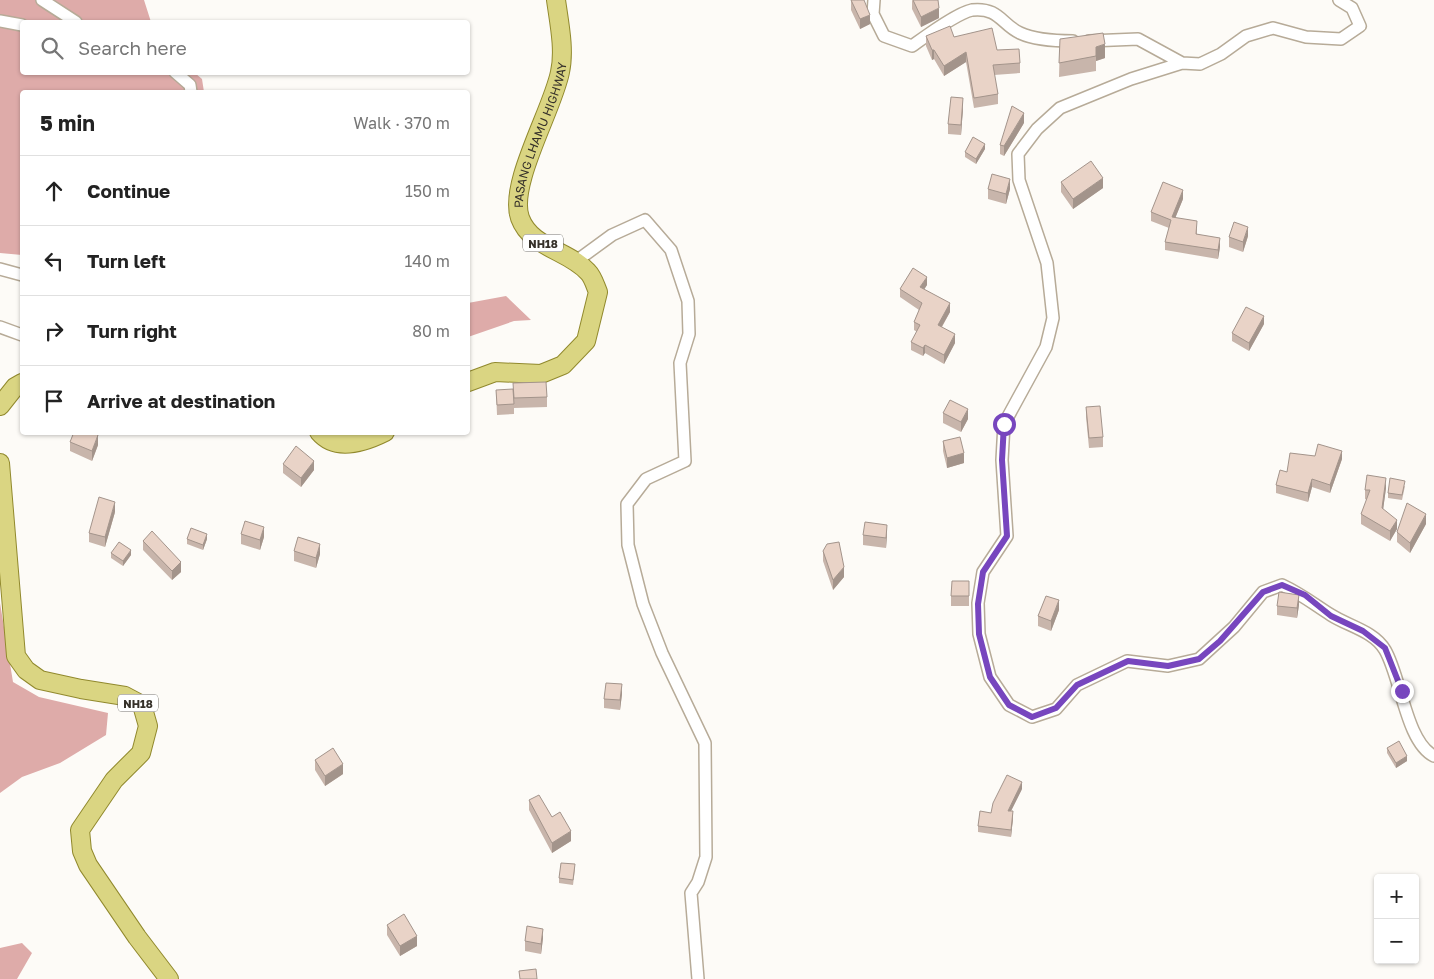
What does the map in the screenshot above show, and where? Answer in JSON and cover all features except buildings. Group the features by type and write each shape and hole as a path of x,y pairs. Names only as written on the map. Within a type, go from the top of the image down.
{"main road":[{"name":"PASANG LHAMU HIGHWAY","path":"470,381 495,372 541,374 563,365 586,341 598,292 587,271 548,247 526,228 520,216 518,204 519,190 561,72 560,31 556,0"},
{"path":"0,406 1,401 20,384"},
{"path":"322,435 325,439 336,443 350,443 368,440 379,435"},
{"name":"NH18","path":"0,463 16,656 26,670 40,680 125,696 142,705 148,726 141,753 114,780 80,830 82,851 88,865 137,937 169,979"}],"street":[{"path":"42,0 73,20"},
{"path":"874,0 873,14 884,36 912,46 941,26 972,10 997,14 1019,33 1057,42 1138,39 1182,63"},
{"path":"1338,0 1352,8 1360,26 1341,39 1306,37 1273,28 1246,36 1221,54 1200,64 1182,63 1131,79 1060,108 1037,129 1018,154 1019,180 1048,263 1053,318 1046,347 1004,424 1002,460 1007,536 983,572 978,604 979,634 990,677 1009,705 1032,717 1056,708 1077,685 1128,661 1168,666 1199,659 1220,641 1263,592 1282,585 1305,595 1331,616 1363,631 1385,648 1402,691 1411,730 1434,756"},
{"path":"0,20 20,25"},
{"path":"178,75 190,85 191,90"},
{"path":"575,262 612,235 645,220 671,250 688,301 689,334 680,363 685,461 646,479 627,504 628,545 643,604 662,653 705,743 706,857 698,882 691,893 698,979"},
{"path":"0,268 20,274"},
{"path":"0,328 20,334"}],"shaded area":[{"path":"0,0 144,0 150,20 20,20 20,75 197,75 202,79 204,90 20,90 20,255 0,253"},
{"path":"506,296 531,320 514,321 470,336 470,303"},
{"path":"0,603 13,682 39,697 108,713 106,735 60,763 22,777 0,793"},
{"path":"22,943 32,953 17,979 0,979 0,948"}],"route":[{"path":"1004,424 1002,460 1007,536 983,572 978,604 979,634 990,677 1009,705 1032,717 1056,708 1077,685 1128,661 1168,666 1199,659 1234,627 1250,605 1263,592 1282,585 1305,595 1331,616 1363,631 1385,648 1402,691"}]}
